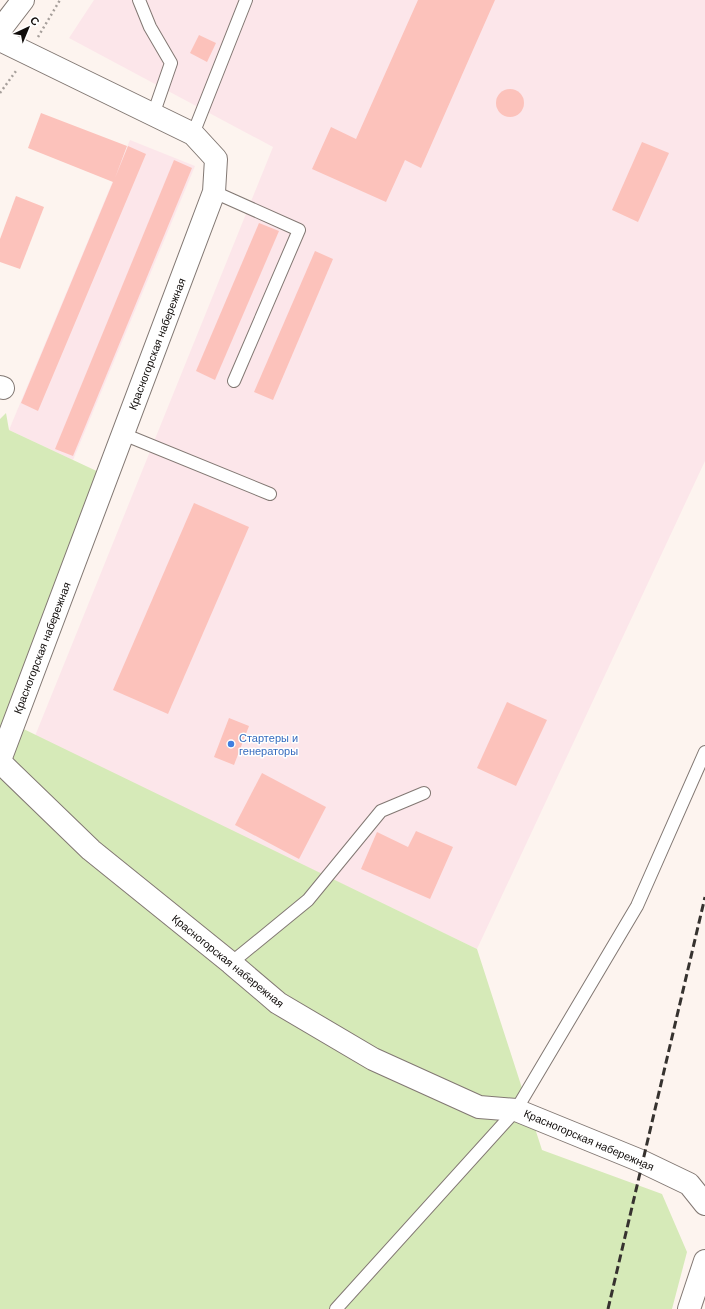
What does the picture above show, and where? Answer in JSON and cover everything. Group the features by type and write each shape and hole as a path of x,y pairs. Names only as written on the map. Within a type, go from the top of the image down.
{"street":[{"path":"0,30 23,0"},
{"name":"Краcногорская набережная","path":"0,40 193,134 216,159 214,192 0,761 91,850 278,1003 373,1059 479,1107 516,1110 641,1161 689,1184 705,1204"},
{"path":"690,1309 705,1261"}],"lane":[{"path":"139,0 150,28 172,63 153,115"},
{"path":"193,134 246,0"},
{"path":"214,192 299,230 234,381"},
{"path":"123,434 270,494"},
{"path":"336,1309 516,1110 637,906 705,752"},
{"path":"230,963 308,900 381,811 424,793"}],"shaded area":[{"path":"94,0 705,0 705,461 477,949 35,736 273,147 69,38"},
{"path":"130,140 195,166 73,460 9,430"}],"green space":[{"path":"6,413 9,430 103,474 5,720 477,949 542,1150 662,1194 687,1252 672,1309 0,1309 0,419"}],"building":[{"path":"418,0 495,0 421,168 405,160 386,202 312,169 331,127 356,139"},
{"path":"199,35 216,43 207,62 190,53"},
{"path":"510,89 520,93 524,103 520,113 510,117 500,113 496,103 500,93"},
{"path":"41,113 127,146 115,178 128,146 146,154 38,411 21,403 113,182 28,148"},
{"path":"642,142 669,153 638,222 612,210"},
{"path":"174,160 192,168 73,456 55,449"},
{"path":"16,196 44,207 20,269 0,262 0,239"},
{"path":"259,223 279,231 215,380 196,371"},
{"path":"315,251 333,259 273,400 254,392"},
{"path":"194,503 249,527 168,714 113,690"},
{"path":"507,702 547,720 516,786 477,768"},
{"path":"229,718 249,726 234,765 214,757"},
{"path":"262,773 326,807 299,859 235,825"},
{"path":"416,831 453,847 430,899 361,869 377,832 408,847"}],"railway":[{"path":"608,1309 705,897"}],"place":[{"name":"Стартеры и генераторы","path":"231,744"}]}
